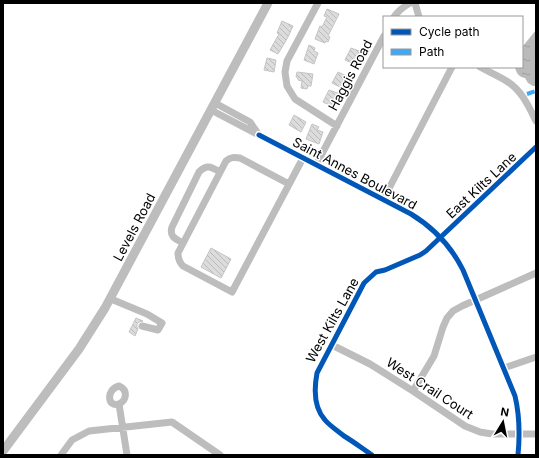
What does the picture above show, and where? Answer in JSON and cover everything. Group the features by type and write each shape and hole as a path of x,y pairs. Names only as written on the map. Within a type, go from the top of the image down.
{"main road":[{"name":"Levels Road","path":"3,451 94,327 111,298 268,3"}],"street":[{"name":"Haggis Road","path":"318,3 287,61 285,72 287,86 295,98 337,126"},
{"path":"395,16 402,8 410,3"},
{"path":"415,3 419,16"},
{"name":"Haggis Road","path":"316,165 383,38"},
{"path":"383,200 451,68"},
{"path":"482,68 509,83 516,89 526,102 536,121"},
{"name":"Saint Annes Boulevard","path":"213,107 259,135 420,220 435,231 459,262 517,402 520,424 518,455"},
{"name":"East Kilts Lane","path":"441,238 536,147"},
{"path":"289,184 240,158 235,157 226,161 178,253 179,262 183,266 232,292 303,158"},
{"path":"183,243 171,234 171,231 199,172 202,169 211,167 220,172"},
{"name":"West Kilts Lane","path":"372,455 324,420 318,408 315,393 317,373 364,283 376,272 385,270 420,255 441,238"},
{"path":"413,391 434,356 443,327 447,318 453,311 536,273"},
{"path":"111,298 147,314 162,323 158,330 142,326"},
{"name":"West Crail Court","path":"332,345 370,364 465,426 480,432 492,434 536,434"},
{"path":"504,368 536,358"},
{"path":"119,404 124,427 127,455"},
{"path":"61,455 72,440 89,431 172,422 220,455"},
{"path":"3,451 8,455"}],"water":[{"path":"536,30 536,86 528,83 525,78 521,77 516,71 515,68 523,68 523,46"}],"building":[{"path":"327,9 339,14 328,36 330,37 328,42 326,41 325,43 315,39 320,26 322,27 327,17 324,16"},
{"path":"282,21 293,26 278,54 270,50 279,34 277,33"},
{"path":"309,45 315,48 314,51 318,53 314,64 304,60"},
{"path":"351,48 362,52 357,65 345,60"},
{"path":"267,58 276,60 274,72 264,70"},
{"path":"297,72 313,74 311,86 308,86 307,89 301,88 302,81 298,80 296,77"},
{"path":"338,72 351,78 342,88 332,83"},
{"path":"329,90 340,94 334,107 323,102"},
{"path":"294,115 306,122 301,132 289,125"},
{"path":"312,124 319,127 317,130 323,132 319,144 306,139"},
{"path":"211,248 231,259 221,278 201,267"},
{"path":"136,318 143,321 137,324 138,329 135,336 129,332"}],"marked path":[{"path":"527,94 536,91"}],"cycle path":[{"path":"259,135 411,214 427,225 447,245 463,270 515,396 519,426 518,455"},
{"path":"372,455 344,436 325,420 319,410 315,392 317,373 364,283 376,272 385,270 426,251 536,147"}]}
